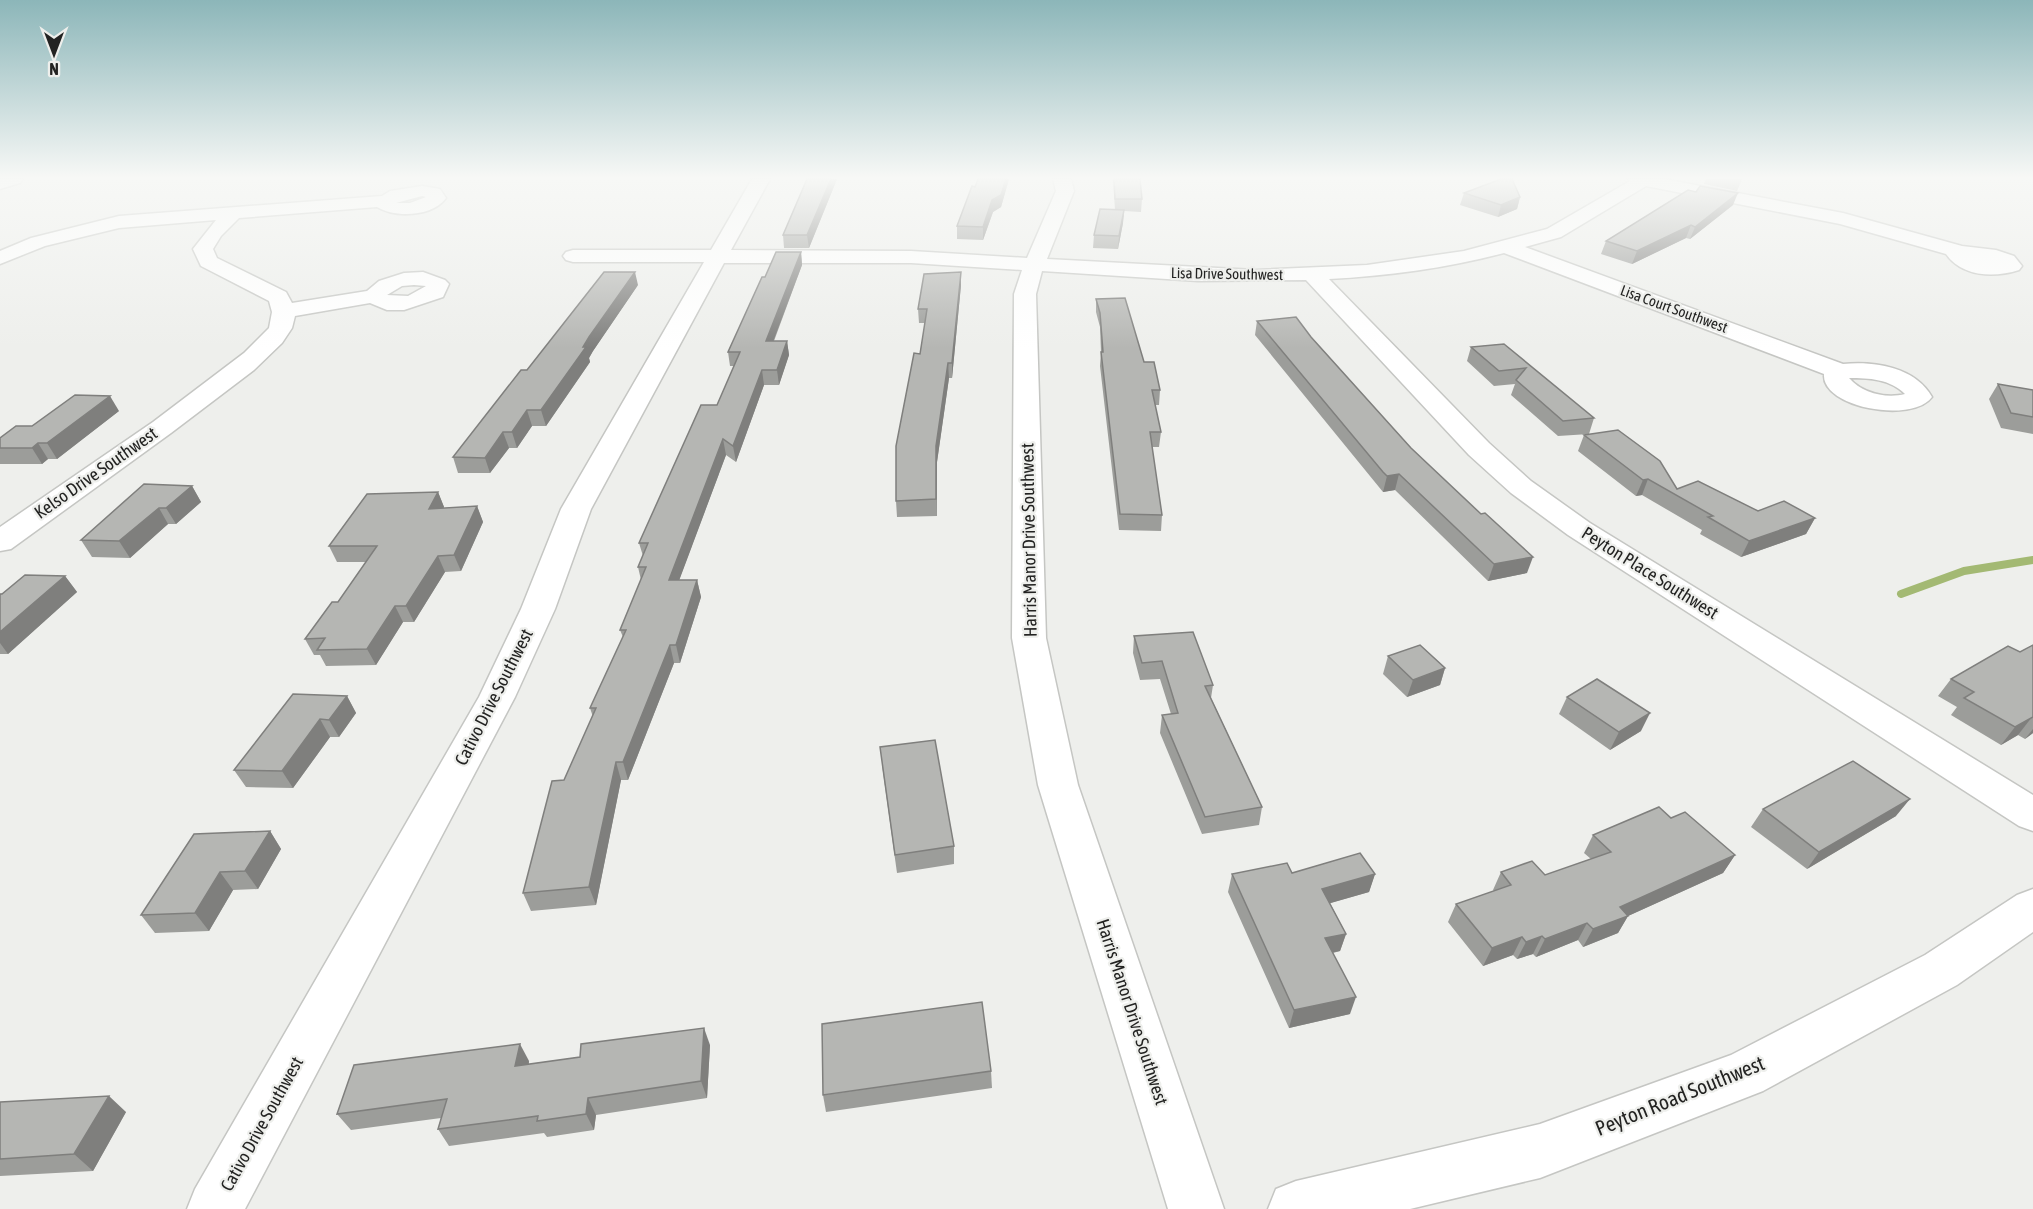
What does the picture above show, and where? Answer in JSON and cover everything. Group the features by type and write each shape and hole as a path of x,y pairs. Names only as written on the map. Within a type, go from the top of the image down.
{"street":[{"path":"0,258 38,242 65,235"},
{"path":"211,235 203,249 208,262 271,291 282,302 285,312 374,296"},
{"name":"Cativo Drive Southwest","path":"214,1209 497,697 538,609 576,509 729,235"},
{"name":"Harris Manor Drive Southwest","path":"1046,235 1025,294 1029,638 1058,785 1196,1209"},
{"name":"Lisa Drive Southwest","path":"573,256 911,257 1198,275 1313,275 1419,265 1507,247 1546,235"},
{"path":"1902,235 1961,252"},
{"name":"Lisa Court Southwest","path":"1507,247 1840,372"},
{"name":"Peyton Place Southwest","path":"1313,275 1479,450 1521,487 1579,529 2033,814"},
{"name":"Kelso Drive Southwest","path":"0,542 36,514 193,406 274,337 285,312"},
{"name":"Peyton Road Southwest","path":"1296,1209 1540,1151 1745,1074 1941,970 2033,908"}],"building":[{"path":"1615,235 1669,235 1637,251 1606,241"},
{"path":"776,252 801,252 766,341 787,341 777,370 762,370 733,446 723,439 669,580 697,580 676,645 670,645 623,762 616,762 589,887 523,893 552,781 564,780 596,708 590,708 626,630 620,630 646,567 638,567 648,543 639,543 701,405 717,405 740,352 728,352 762,277 765,277"},
{"path":"604,272 635,272 541,410 527,410 512,432 503,432 485,458 453,457 521,370 527,370"},
{"path":"961,272 952,363 948,363 936,446 936,499 896,501 896,446 914,353 920,354 927,309 918,309 924,274"},
{"path":"1125,298 1144,362 1154,362 1160,390 1152,390 1161,432 1150,432 1162,515 1120,514 1101,352 1103,352 1100,313 1096,299"},
{"path":"1296,317 1311,337 1411,448 1481,514 1485,513 1533,557 1494,564 1399,474 1387,476 1383,472 1257,321"},
{"path":"1504,344 1594,418 1563,421 1516,380 1526,368 1499,371 1471,347"},
{"path":"1998,384 2033,390 2033,417 2011,413"},
{"path":"75,395 110,396 47,443 38,443 32,448 0,448 0,438 16,426 32,426"},
{"path":"1618,430 1660,461 1677,489 1698,481 1758,511 1784,501 1815,518 1749,541 1708,517 1713,516 1648,479 1643,480 1584,435"},
{"path":"144,484 192,486 166,508 159,508 119,541 81,540"},
{"path":"438,492 429,509 477,506 454,555 438,556 406,606 395,606 367,649 317,650 325,638 305,639 332,602 338,602 377,546 329,546 367,494"},
{"path":"25,575 65,576 0,632 0,594"},
{"path":"1193,632 1213,685 1205,686 1262,807 1205,817 1162,715 1178,713 1162,661 1142,663 1134,636"},
{"path":"1420,645 1445,668 1413,680 1388,656"},
{"path":"2033,645 2033,717 2015,727 1964,698 1974,692 1951,679 2008,646 2020,652"},
{"path":"1597,679 1650,713 1619,732 1567,697"},
{"path":"293,694 347,696 329,720 320,719 282,771 234,770"},
{"path":"935,740 954,846 895,855 880,747"},
{"path":"1853,761 1910,799 1819,852 1763,809"},
{"path":"1659,807 1671,818 1685,812 1735,855 1620,907 1628,916 1593,929 1587,923 1545,939 1542,936 1526,942 1522,937 1492,948 1456,904 1511,885 1501,872 1532,861 1545,875 1611,852 1593,835"},
{"path":"270,831 245,871 220,872 195,913 141,915 194,834"},
{"path":"1360,853 1375,874 1322,889 1346,934 1325,938 1356,997 1294,1010 1232,874 1287,863 1292,873"},
{"path":"982,1002 991,1071 823,1095 822,1024"},
{"path":"704,1028 701,1081 588,1098 586,1114 537,1121 538,1116 438,1129 447,1099 337,1114 354,1065 520,1044 515,1066 580,1057 581,1044"},
{"path":"109,1096 74,1154 0,1159 0,1102"}],"waterway":[{"path":"1901,594 1964,571 2033,560"}]}
